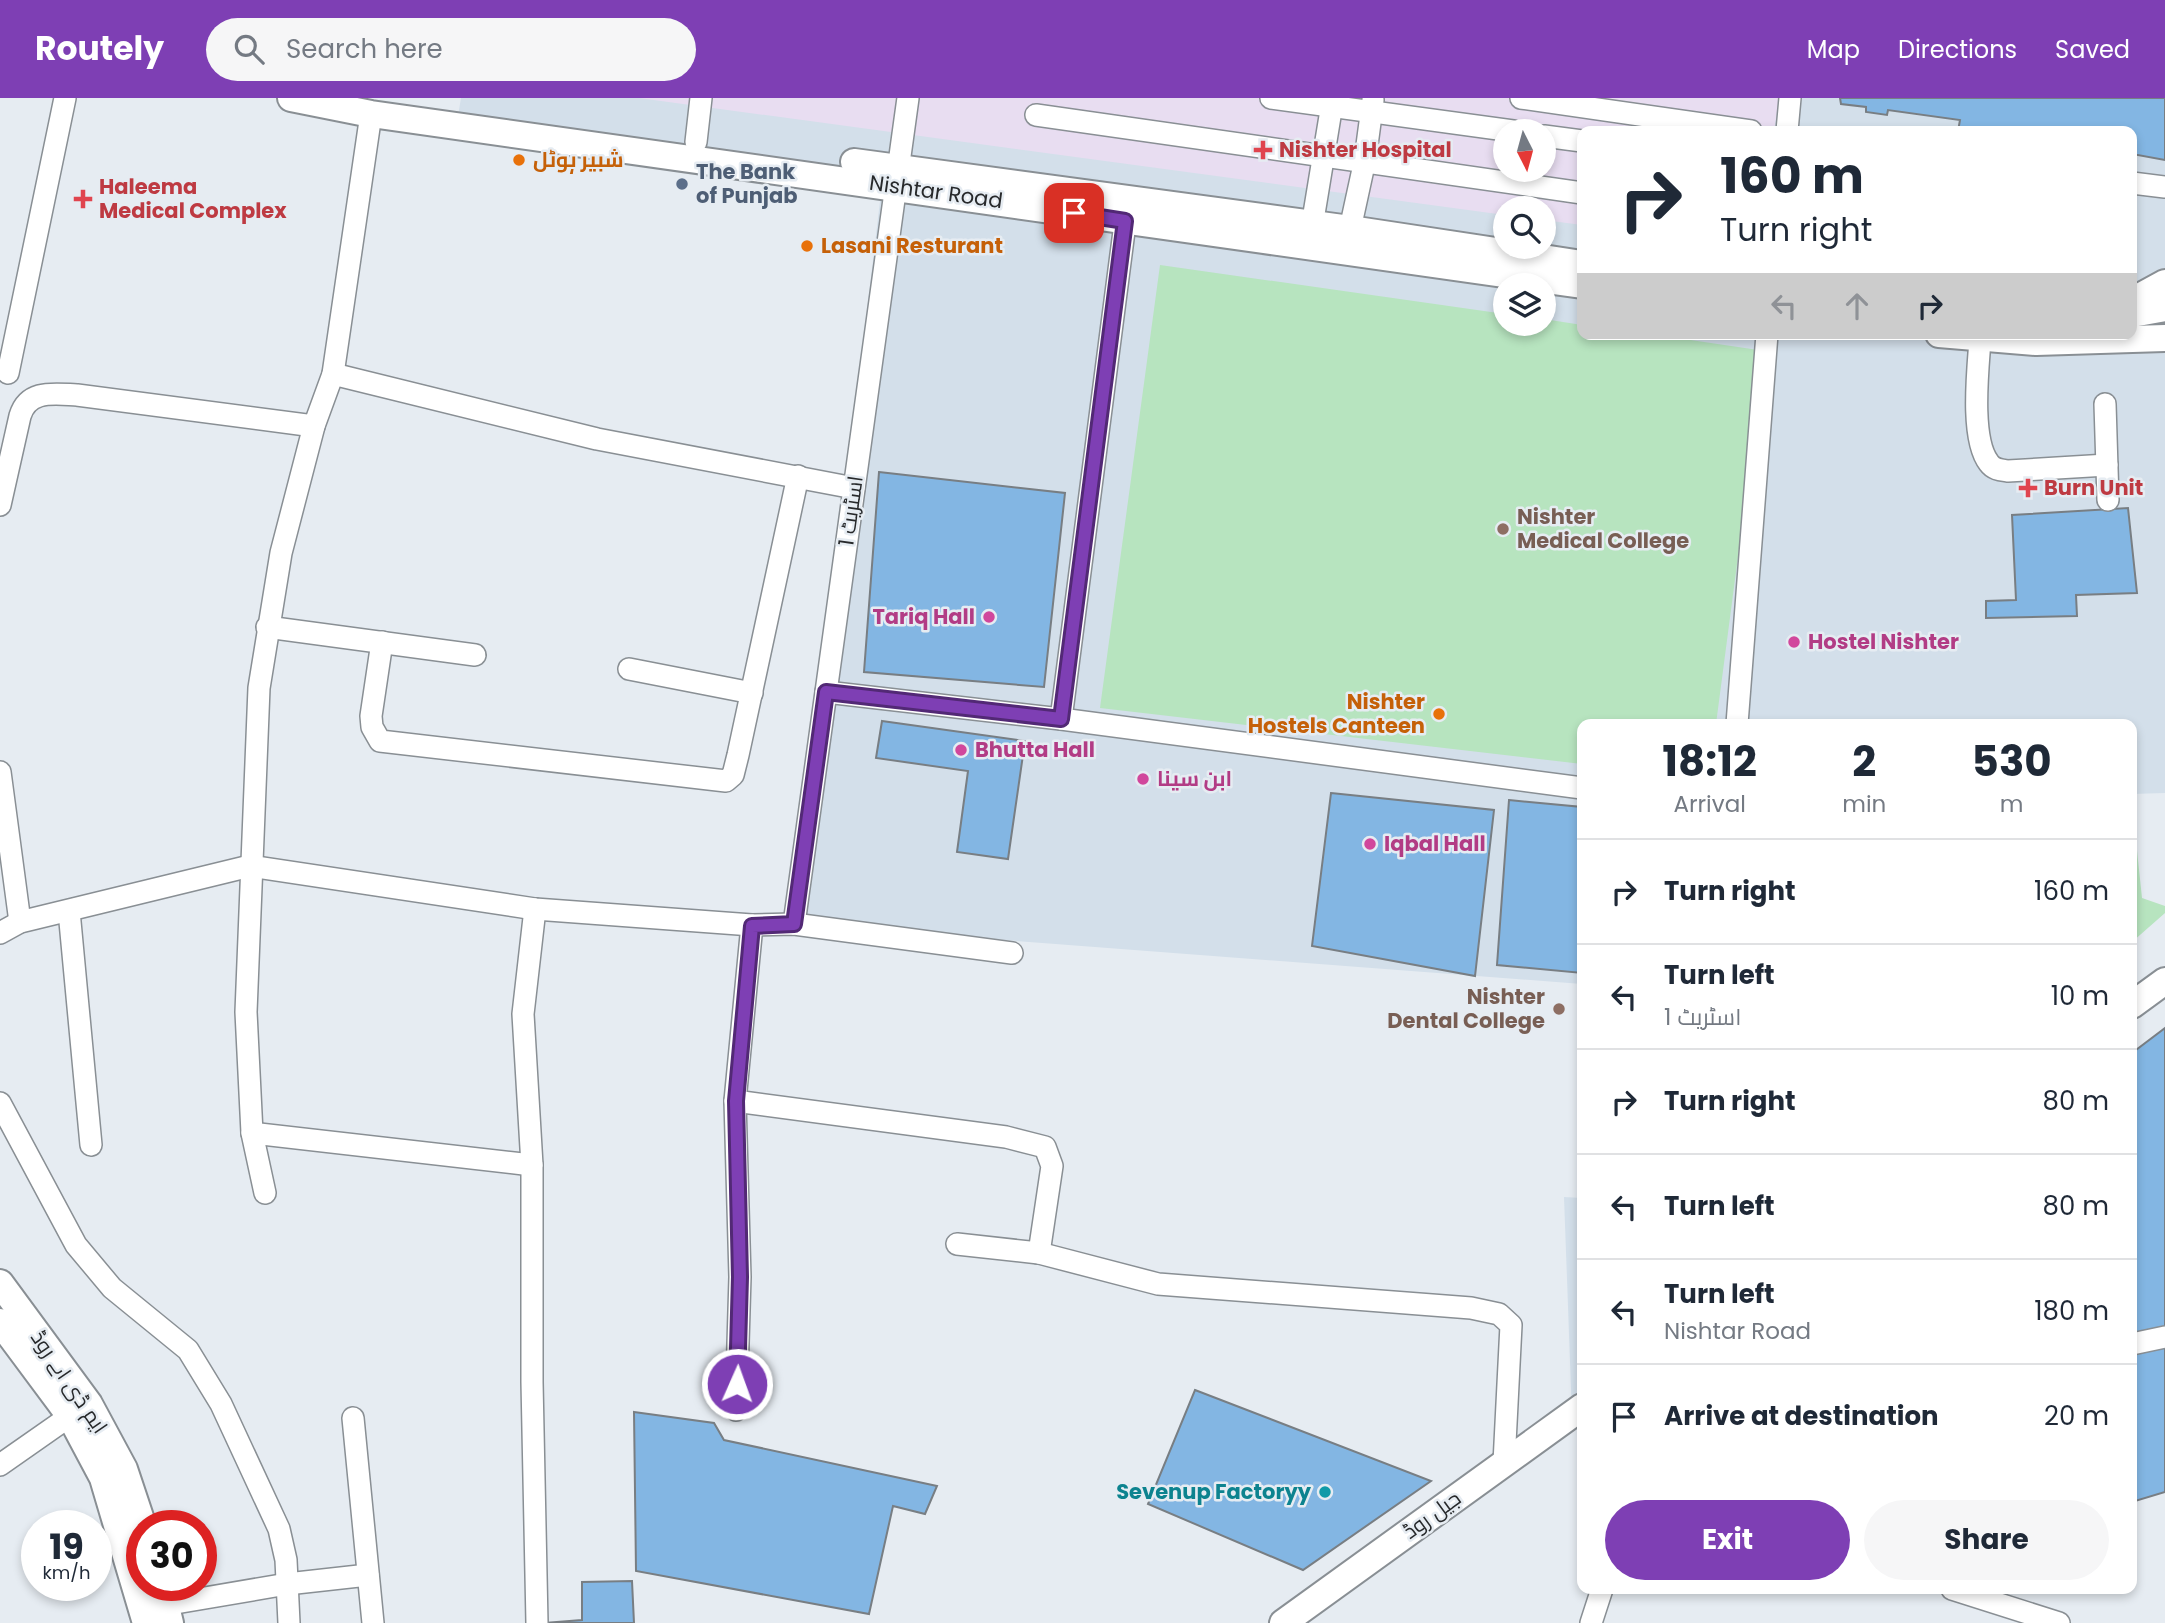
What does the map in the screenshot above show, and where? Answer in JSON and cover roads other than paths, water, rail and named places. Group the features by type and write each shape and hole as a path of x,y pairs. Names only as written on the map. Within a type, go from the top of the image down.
{"main road":[{"name":"Nishtar Road","path":"291,98 695,142 897,177"},
{"name":"Nishtar Road","path":"379,106 1126,211 1350,240 1577,263"},
{"name":"Nishtar Road","path":"1126,211 1312,226 1350,240 1577,284"},
{"path":"2137,298 2165,283"},
{"path":"2137,313 2165,308"},
{"path":"2137,338 2165,338"},
{"path":"1980,340 2083,340"},
{"path":"2137,1001 2165,981"},
{"name":"ایم ڈی اے روڈ","path":"0,1283 89,1404 124,1469 138,1510"},
{"name":"ایم ڈی اے روڈ","path":"0,1322 70,1416 103,1478 157,1609"},
{"name":"جیل روڈ","path":"1283,1623 1577,1411"}],"street":[{"path":"8,373 65,98"},
{"path":"695,142 701,98"},
{"name":"اسٹریٹ 1","path":"794,924 908,98"},
{"path":"1270,98 1372,105 1493,127"},
{"path":"1521,98 1716,126"},
{"path":"1787,126 1790,98"},
{"path":"1312,226 1333,102"},
{"path":"1350,240 1372,105"},
{"path":"265,1193 252,1133 246,1012 259,688 281,553 314,426 333,374 379,106"},
{"path":"1036,115 1577,191"},
{"path":"1556,137 1577,140"},
{"path":"2137,184 2165,187"},
{"path":"1061,719 1126,211"},
{"path":"1737,719 1767,340"},
{"path":"1980,340 1975,401 1983,450 1989,463 1997,470 2008,471 2107,465"},
{"path":"333,374 597,439 854,488"},
{"path":"0,505 20,416 24,403 31,398 49,394 77,395 314,426"},
{"path":"2105,404 2108,500"},
{"path":"382,642 371,716 375,736 389,744 726,781 733,775 798,476"},
{"path":"267,627 475,655"},
{"path":"629,669 752,693"},
{"path":"826,692 1061,719 1577,787"},
{"path":"0,772 20,922"},
{"path":"0,933 20,922 250,866 536,909 752,926 794,924 1012,953"},
{"path":"536,909 523,1014 532,1165 532,1382 537,1623"},
{"path":"69,911 92,1145"},
{"path":"736,1410 740,1277 736,1101 752,926"},
{"path":"736,1101 1006,1137 1045,1147 1052,1166 1039,1253"},
{"path":"0,1103 76,1245 112,1288 188,1350 221,1404 279,1529 287,1584 289,1623"},
{"path":"252,1133 532,1165"},
{"path":"957,1244 1039,1253 1158,1284 1471,1308 1499,1314 1511,1325 1504,1463"},
{"path":"2137,1343 2165,1336"},
{"path":"0,1465 70,1416"},
{"path":"353,1418 373,1623"},
{"path":"157,1609 287,1584 368,1575"},
{"path":"1591,1623 1600,1594"},
{"path":"1968,1594 2059,1623"}],"place":[{"name":"Nishter Hospital","path":"1263,150"},
{"name":"شبیر ہوٹل","path":"519,160"},
{"name":"The Bank of Punjab","path":"682,184"},
{"name":"Haleema Medical Complex","path":"83,199"},
{"name":"Lasani Resturant","path":"807,246"},
{"name":"Burn Unit","path":"2028,488"},
{"name":"Nishter Medical College","path":"1503,529"},
{"name":"Tariq Hall","path":"989,617"},
{"name":"Hostel Nishter","path":"1794,642"},
{"name":"Nishter Hostels Canteen","path":"1439,714"},
{"name":"Bhutta Hall","path":"961,750"},
{"name":"ابن سینا","path":"1143,779"},
{"name":"Iqbal Hall","path":"1370,844"},
{"name":"Nishter Dental College","path":"1559,1009"},
{"name":"Sevenup Factoryy","path":"1325,1492"}]}
